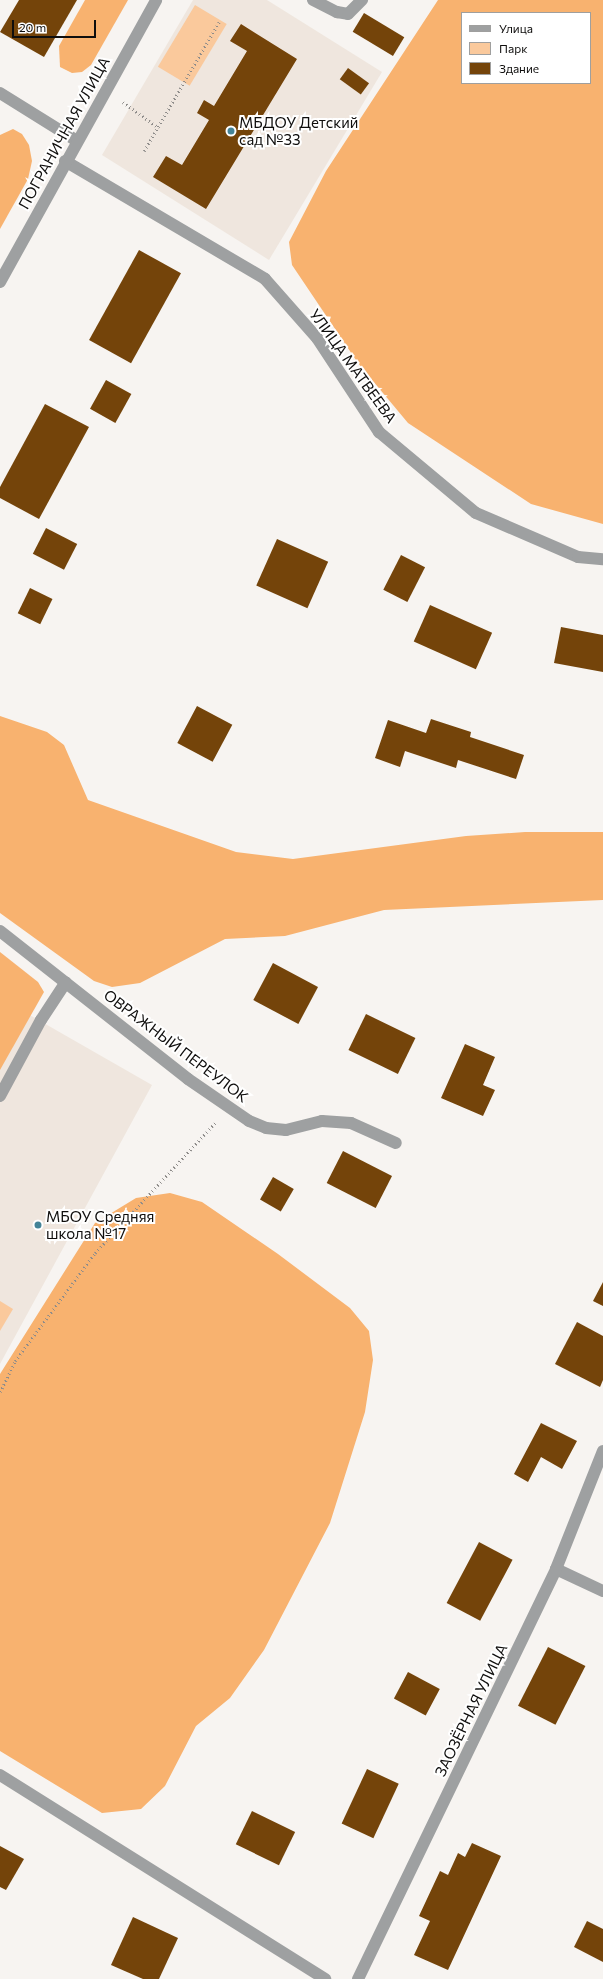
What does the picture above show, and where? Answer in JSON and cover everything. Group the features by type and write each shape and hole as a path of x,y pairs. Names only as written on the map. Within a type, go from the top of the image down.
{"street":[{"name":"ПОГРАНИЧНАЯ УЛИЦА","path":"0,282 65,161 108,89 156,0"},
{"path":"313,0 337,12 348,14 362,0"},
{"path":"0,93 77,141"},
{"name":"УЛИЦА МАТВЕЕВА","path":"65,161 265,279 317,338 379,432 476,513 578,557 603,559"},
{"name":"ОВРАЖНЫЙ ПЕРЕУЛОК","path":"0,931 228,1108 266,1128 286,1130 322,1121 352,1123 396,1144"},
{"path":"0,1096 41,1020 66,982"},
{"name":"ЗАОЗЁРНАЯ УЛИЦА","path":"358,1979 556,1569 603,1451"},
{"path":"556,1569 603,1591"},
{"path":"0,1775 325,1979"}],"path":[{"path":"144,151 159,128 219,22"},
{"path":"108,89 159,128"},
{"path":"0,1392 15,1361 95,1253 228,1108"}],"shaded area":[{"path":"85,0 128,0 91,65 82,72 72,73 60,67 59,46"},
{"name":"МБДОУ Детский сад №33","path":"193,0 267,0 382,72 269,260 102,155"},
{"path":"438,0 603,0 603,524 531,504 408,423 358,363 292,265 289,242 326,171"},
{"path":"13,129 22,134 29,145 32,161 28,179 0,229 0,135"},
{"path":"0,716 47,732 64,745 88,800 236,852 293,859 466,836 525,832 603,832 603,900 384,910 285,936 225,939 140,983 112,987 94,981 0,913"},
{"path":"0,952 38,982 44,992 0,1070"},
{"name":"МБОУ Средняя школа №17","path":"0,998 152,1085 0,1364"},
{"path":"170,1193 202,1202 278,1254 350,1308 369,1331 373,1360 365,1412 330,1523 264,1650 230,1698 196,1726 165,1786 141,1809 102,1813 0,1751 0,1374 95,1223 136,1198"}],"green space":[{"path":"195,5 227,24 190,86 158,67"},
{"path":"0,1301 13,1309 0,1331"}],"building":[{"path":"19,0 77,0 44,57 0,32"},
{"path":"364,13 404,37 393,56 353,32"},
{"path":"241,24 297,59 206,209 153,177 166,156 182,165 209,120 197,113 204,100 214,106 247,51 230,41"},
{"path":"348,68 369,83 361,95 340,79"},
{"path":"139,250 181,273 131,363 89,340"},
{"path":"106,380 131,394 115,423 90,409"},
{"path":"45,404 89,427 39,519 0,498 0,487"},
{"path":"46,528 77,544 64,570 33,554"},
{"path":"277,539 328,562 307,608 256,586"},
{"path":"401,555 425,567 407,602 383,590"},
{"path":"30,588 52,599 40,624 18,613"},
{"path":"430,605 492,633 476,669 414,642"},
{"path":"561,627 603,635 603,672 554,663"},
{"path":"197,706 232,725 213,762 177,743"},
{"path":"431,719 471,732 470,737 524,755 516,779 458,760 456,768 405,751 400,767 375,758 388,720 426,733"},
{"path":"273,963 318,987 298,1024 253,1000"},
{"path":"366,1014 415,1038 398,1074 348,1050"},
{"path":"465,1044 495,1057 483,1085 495,1090 483,1116 441,1098"},
{"path":"343,1151 392,1176 376,1208 327,1183"},
{"path":"273,1177 294,1189 281,1212 260,1200"},
{"path":"603,1282 603,1306 593,1301"},
{"path":"577,1322 603,1336 603,1380 600,1387 555,1364"},
{"path":"541,1423 577,1441 562,1469 541,1457 528,1482 514,1474"},
{"path":"479,1542 513,1560 480,1621 447,1603"},
{"path":"548,1647 585,1666 555,1725 518,1706"},
{"path":"408,1672 440,1689 426,1715 394,1698"},
{"path":"367,1769 399,1784 373,1838 342,1823"},
{"path":"252,1811 295,1832 279,1865 236,1844"},
{"path":"472,1843 501,1856 448,1970 414,1955 430,1921 419,1916 440,1871 448,1875 458,1853 465,1857"},
{"path":"0,1846 24,1859 6,1890 0,1887"},
{"path":"133,1917 178,1938 159,1979 143,1979 111,1965"},
{"path":"587,1921 603,1929 603,1962 574,1947"}],"place":[{"name":"МБДОУ Детский сад №33","path":"231,131"},
{"name":"МБОУ Средняя школа №17","path":"38,1225"}]}
